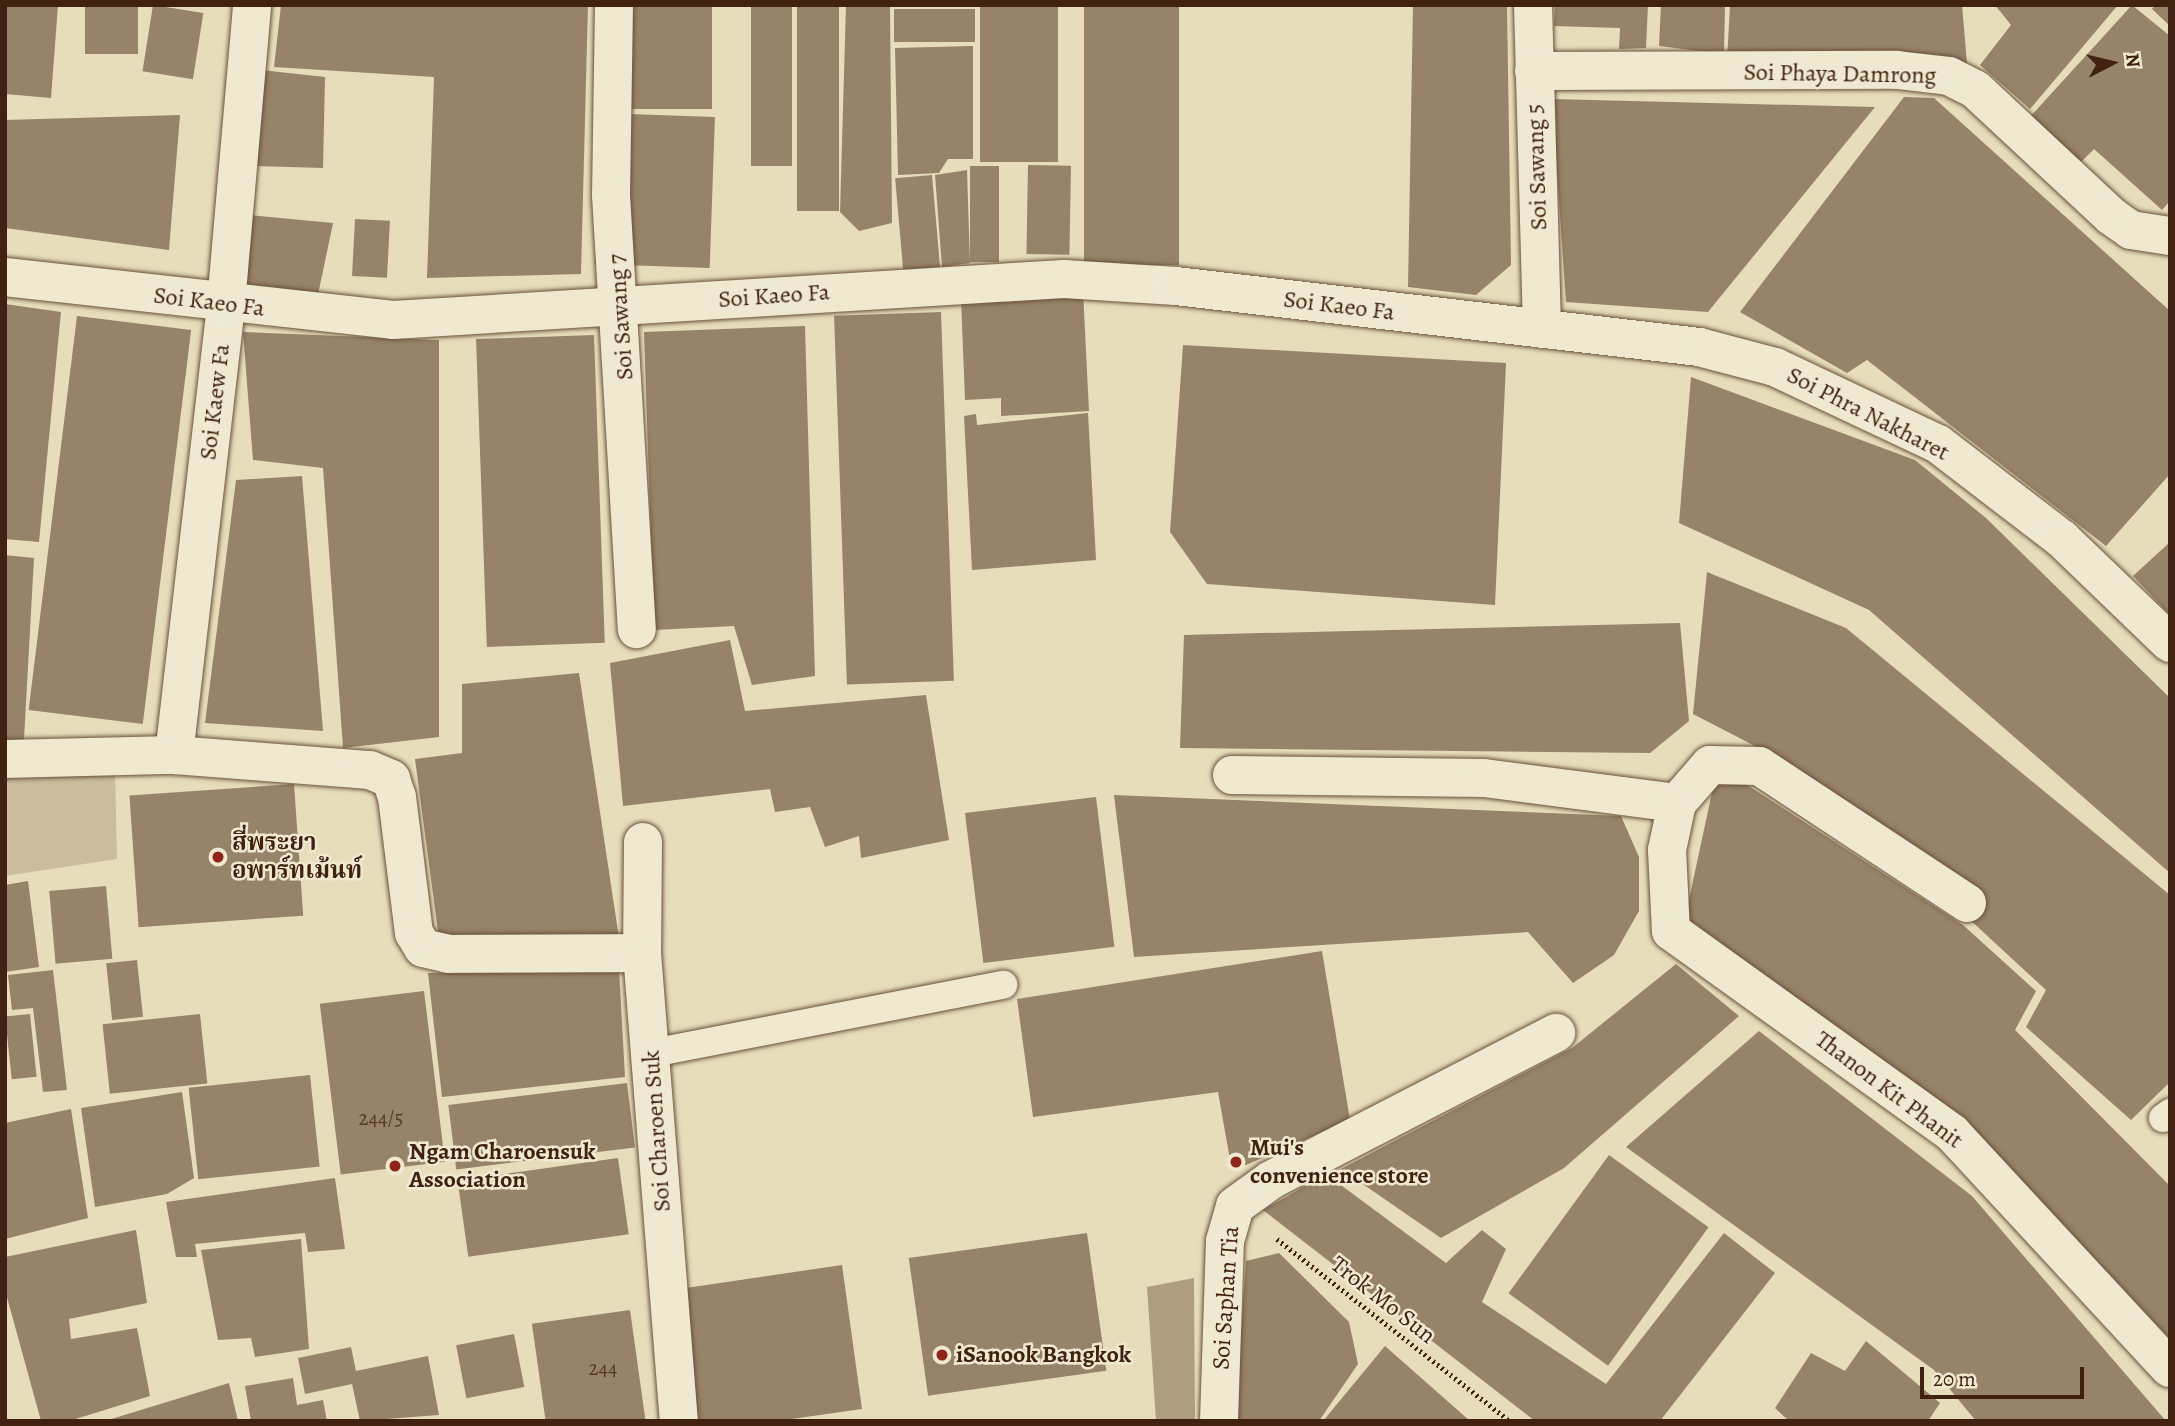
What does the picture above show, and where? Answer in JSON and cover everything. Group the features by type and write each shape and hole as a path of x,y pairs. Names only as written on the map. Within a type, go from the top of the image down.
{"street":[{"name":"Soi Kaew Fa","path":"174,755 226,304 252,5"},
{"name":"Soi Sawang 7","path":"614,5 611,195 622,307 637,628"},
{"name":"Soi Sawang 5","path":"1533,5 1542,330"},
{"name":"Soi Phaya Damrong","path":"1534,71 1896,69 1949,76 1975,89 2121,223 2147,236 2170,236"},
{"name":"Soi Kaeo Fa","path":"5,277 226,304 393,320 1064,279 1177,286 1542,330"},
{"name":"Soi Phra Nakharet","path":"1542,330 1699,347 1775,367 1938,444 2062,539 2170,643"},
{"path":"5,759 174,755 327,763 391,779 414,933 423,948 448,954 642,953"},
{"path":"1232,775 1484,779 1677,803 1710,765 1759,766 1967,903"},
{"name":"Thanon Kit Phanit","path":"1677,803 1667,850 1671,931 1953,1134 2170,1368"},
{"name":"Soi Charoen Suk","path":"643,842 642,953 679,1421"},
{"name":"Soi Saphan Tia","path":"1219,1421 1225,1241 1235,1206 1271,1180 1556,1032"}],"lane":[{"path":"652,1053 1003,985"}],"path":[{"name":"Trok Mo Sun","path":"1235,1206 1510,1421"}],"shaded area":[{"path":"115,769 117,859 5,876 5,774"},
{"path":"1194,1278 1195,1421 1156,1421 1147,1287"}],"building":[{"path":"5,5 58,5 51,98 5,94"},
{"path":"85,5 138,5 138,54 85,54"},
{"path":"153,5 203,13 193,79 143,71"},
{"path":"281,5 588,5 581,274 427,278 434,77 274,67"},
{"path":"626,5 712,5 712,109 626,109"},
{"path":"751,5 792,5 792,166 751,166"},
{"path":"797,5 839,5 839,211 797,211"},
{"path":"846,5 890,5 892,223 859,231 840,212"},
{"path":"980,5 1058,5 1058,162 980,162"},
{"path":"1084,5 1179,5 1179,265 1084,265"},
{"path":"1413,5 1507,5 1511,265 1476,295 1408,287"},
{"path":"1555,5 1648,5 1646,48 1619,49 1620,28 1554,26"},
{"path":"1661,5 1725,5 1724,54 1659,46"},
{"path":"1730,5 1962,5 1968,75 1727,61"},
{"path":"1995,5 2118,5 2030,109 1980,65 2011,25"},
{"path":"2132,5 2170,36 2170,201 2162,210 2094,149 2079,164 2029,118"},
{"path":"2155,5 2170,5 2170,26 2152,9"},
{"path":"894,9 975,9 975,42 894,42"},
{"path":"973,46 973,159 948,159 939,173 898,175 895,48"},
{"path":"261,70 325,77 323,168 251,166"},
{"path":"1904,97 1934,98 2170,311 2170,474 2106,546 1867,360 1847,373 1740,312"},
{"path":"1552,99 1875,107 1708,312 1566,302"},
{"path":"600,113 715,117 710,268 595,264"},
{"path":"180,115 169,250 5,228 5,120"},
{"path":"1028,165 1071,166 1069,255 1026,254"},
{"path":"970,166 999,166 999,262 970,262"},
{"path":"967,170 970,263 942,267 935,175"},
{"path":"932,175 940,267 903,270 895,178"},
{"path":"249,215 333,223 311,328 237,321"},
{"path":"355,219 390,221 387,278 352,276"},
{"path":"1083,291 1089,411 1001,416 1001,398 965,400 961,299"},
{"path":"5,304 61,312 39,542 5,539"},
{"path":"941,312 954,681 847,685 834,316"},
{"path":"77,316 191,330 143,724 29,710"},
{"path":"805,326 815,676 752,685 734,626 654,630 644,332"},
{"path":"243,332 439,340 439,737 343,748 323,468 253,460"},
{"path":"594,335 605,643 487,647 476,339"},
{"path":"1183,345 1506,363 1495,605 1207,584 1170,532"},
{"path":"1691,377 1915,460 1986,518 2170,698 2170,873 1869,610 1679,523"},
{"path":"1088,413 1096,560 972,570 964,416 976,414 977,425"},
{"path":"302,476 323,731 205,723 236,480"},
{"path":"2170,542 2170,615 2133,576"},
{"path":"5,555 34,558 23,757 5,757"},
{"path":"1707,572 1846,628 2170,895 2170,1082 2131,1120 2026,1027 2046,990 1968,918 1978,901 1753,745 1693,714"},
{"path":"1680,623 1689,721 1650,753 1180,748 1184,635"},
{"path":"730,640 745,711 926,695 949,840 861,858 859,836 825,847 810,807 775,812 770,789 623,806 610,663"},
{"path":"579,673 619,938 439,939 415,759 462,753 462,684"},
{"path":"1741,781 1963,925 2036,991 2015,1030 2170,1186 2170,1339 1965,1121 1684,923 1714,783"},
{"name":"สี่พระยา อพาร์ทเม้นท์","path":"294,784 303,916 139,927 129,796"},
{"path":"1114,795 1621,816 1639,857 1639,911 1614,955 1573,983 1528,932 1134,957"},
{"path":"1096,797 1114,947 983,963 965,813"},
{"path":"28,881 39,967 5,972 5,885"},
{"path":"106,886 112,959 56,964 49,891"},
{"path":"1322,951 1350,1120 1232,1171 1218,1092 1033,1117 1017,999"},
{"path":"137,960 143,1017 112,1020 106,963"},
{"path":"1676,964 1739,1016 1564,1168 1441,1238 1341,1169 1572,1048"},
{"path":"619,969 625,1077 442,1097 428,973"},
{"path":"53,970 67,1090 43,1092 33,1008 12,1010 8,975"},
{"path":"424,991 445,1162 341,1175 320,1004"},
{"path":"30,1014 37,1077 12,1079 5,1017"},
{"path":"200,1014 207,1084 110,1094 103,1024"},
{"path":"1759,1031 1972,1196 2166,1421 1976,1421 1934,1370 1626,1147"},
{"path":"310,1075 320,1166 198,1179 189,1088"},
{"path":"627,1083 635,1148 456,1169 448,1105"},
{"path":"182,1092 194,1178 167,1194 95,1207 81,1108"},
{"path":"71,1109 88,1218 5,1239 5,1123"},
{"path":"1609,1155 1709,1227 1608,1366 1508,1293"},
{"path":"618,1158 629,1234 468,1257 458,1181"},
{"path":"1326,1174 1446,1263 1482,1230 1506,1249 1482,1302 1606,1384 1724,1233 1775,1273 1660,1421 1535,1421 1263,1210"},
{"path":"335,1178 345,1249 308,1252 305,1233 195,1244 197,1257 176,1257 166,1202"},
{"path":"136,1230 147,1303 69,1319 71,1339 137,1328 150,1396 69,1421 41,1421 5,1290 5,1257"},
{"path":"1087,1233 1106,1371 928,1396 909,1258"},
{"path":"301,1239 309,1349 255,1357 251,1338 218,1340 201,1250"},
{"path":"1279,1253 1349,1322 1358,1364 1319,1421 1235,1421 1246,1261"},
{"path":"842,1265 862,1409 778,1421 698,1421 679,1289"},
{"path":"630,1310 646,1421 546,1421 532,1324"},
{"path":"514,1334 524,1387 466,1398 456,1345"},
{"path":"1866,1341 1940,1403 1928,1421 1789,1421 1775,1408 1811,1353 1845,1371"},
{"path":"1385,1346 1470,1421 1323,1421"},
{"path":"351,1347 356,1371 428,1356 439,1415 360,1421 352,1384 305,1394 298,1358"},
{"path":"293,1378 297,1405 323,1400 327,1421 251,1421 245,1386"},
{"path":"229,1383 238,1421 108,1421 108,1420"}],"place":[{"name":"สี่พระยา อพาร์ทเม้นท์","path":"218,857"},
{"name":"Mui's convenience store","path":"1236,1162"},
{"name":"Ngam Charoensuk Association","path":"395,1166"},
{"name":"iSanook Bangkok","path":"942,1355"}]}
